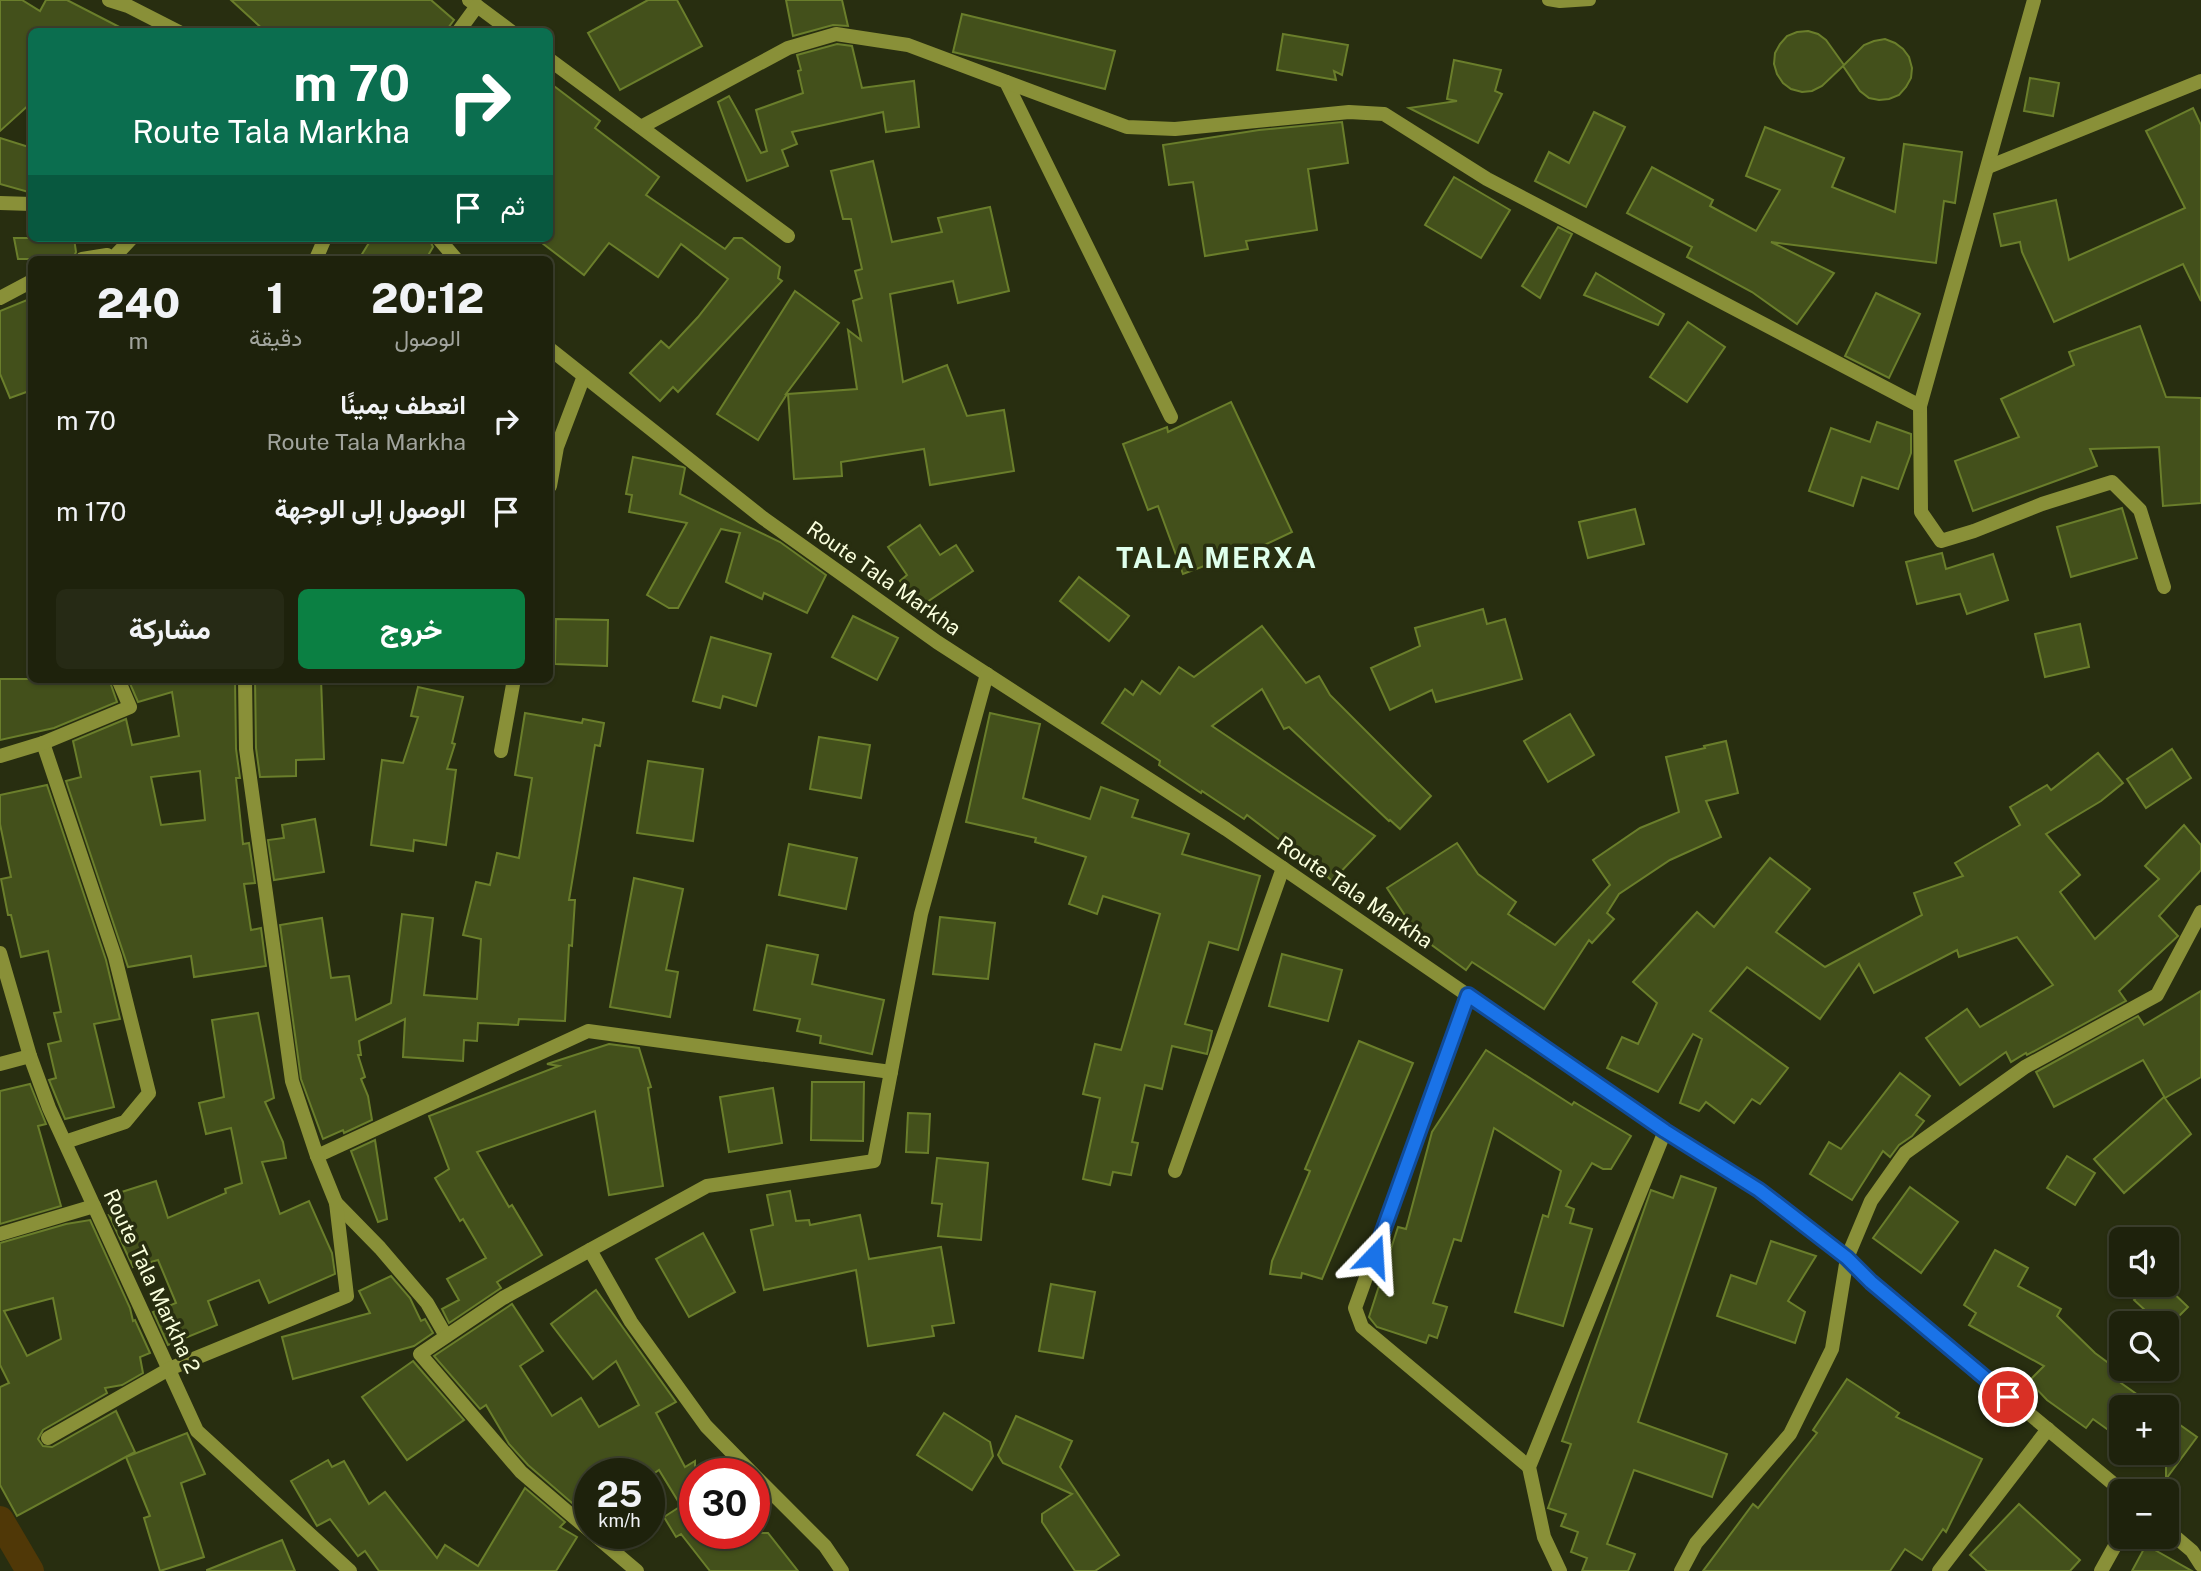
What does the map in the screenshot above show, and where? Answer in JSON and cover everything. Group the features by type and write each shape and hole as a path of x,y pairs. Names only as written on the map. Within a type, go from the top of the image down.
{"street":[{"path":"108,0 128,6 171,28"},
{"path":"2034,0 1920,406 1921,512 1941,541 2112,482 2140,510 2164,587"},
{"path":"460,28 473,3 507,28"},
{"path":"641,127 788,48 836,34 908,45 1127,127 1175,130 1349,111 1384,114 1487,178 1920,406"},
{"path":"553,62 788,236"},
{"path":"1988,167 2201,81"},
{"path":"1006,82 1171,418"},
{"path":"0,203 28,204"},
{"path":"114,256 128,242"},
{"path":"441,242 453,256"},
{"path":"0,298 28,283"},
{"name":"Route Tala Markha","path":"553,351 763,518 937,642 1283,868 1665,1131 1759,1190 1847,1258 1871,1282 2109,1480"},
{"path":"553,466 556,447 584,376"},
{"path":"574,1517 521,1472 420,1354 503,1298 707,1186 874,1161 921,914 987,674"},
{"path":"0,756 43,744 130,707 120,683"},
{"path":"48,1438 169,1369 347,1296 336,1203 292,1081 246,749 245,683"},
{"path":"501,751 513,683"},
{"path":"43,744 115,957 149,1093 125,1122 65,1142"},
{"path":"1175,1171 1283,868"},
{"path":"1681,1571 1696,1543 1790,1434 1832,1349 1847,1258 1871,1202 1905,1153 2025,1067 2157,995 2201,912"},
{"name":"Route Tala Markha 2","path":"0,953 30,1056 49,1108 197,1431 350,1571"},
{"path":"1468,995 1355,1308 1362,1327 1529,1467"},
{"path":"317,1156 588,1031 891,1072"},
{"path":"0,1065 30,1056"},
{"path":"1560,1571 1544,1537 1529,1467 1665,1131"},
{"path":"336,1203 380,1248 427,1303 446,1336"},
{"path":"0,1234 94,1206"},
{"path":"590,1250 631,1322 699,1415 739,1458"},
{"path":"1939,1571 2048,1429"},
{"path":"770,1490 825,1546 842,1571"},
{"path":"2179,1540 2192,1550 2201,1565"},
{"path":"611,1549 637,1571"},
{"path":"2101,1571 2113,1549"}],"lane":[{"path":"1548,0 1590,0"}],"building":[{"path":"0,0 22,0 40,11 46,0 67,0 121,28 28,28 28,106 0,131"},
{"path":"231,0 431,0 454,20 448,28 262,28"},
{"path":"648,0 677,0 702,46 620,90 588,33"},
{"path":"786,0 842,0 848,26 833,25 793,36"},
{"path":"962,14 1115,51 1105,89 953,52"},
{"path":"1808,31 1826,40 1844,65 1864,45 1885,39 1895,43 1909,57 1911,78 1899,95 1879,100 1869,98 1860,91 1843,66 1822,86 1812,91 1791,89 1777,74 1775,53 1787,36"},
{"path":"1283,34 1348,45 1342,75 1334,71 1336,80 1277,70"},
{"path":"837,44 852,46 862,88 914,81 919,127 886,132 883,112 792,132 797,144 782,150 788,166 747,181 718,102 729,96 761,153 767,151 756,110 803,93 797,55"},
{"path":"1454,60 1501,70 1495,91 1502,94 1478,143 1409,108 1457,101 1447,99"},
{"path":"2030,78 2059,83 2053,116 2024,111"},
{"path":"553,85 600,121 595,128 659,177 646,195 725,249 734,238 742,238 780,267 778,278 782,281 678,392 673,387 660,401 630,373 661,341 669,348 728,279 681,244 658,277 609,243 584,275 541,242 553,242"},
{"path":"2193,108 2201,125 2201,301 2183,264 2054,322 2020,242 2001,246 1994,214 2056,200 2069,260 2185,208 2146,131"},
{"path":"1594,112 1625,127 1586,207 1535,181 1549,152 1569,163"},
{"path":"1342,122 1348,163 1308,169 1317,230 1246,241 1248,249 1205,256 1193,182 1169,185 1163,145 1259,130"},
{"path":"1765,127 1844,158 1832,187 1895,212 1904,144 1962,152 1955,203 1944,201 1936,263 1771,242 1834,273 1797,324 1752,292 1687,257 1692,247 1627,213 1652,167 1713,200 1710,206 1756,231 1780,190 1746,176"},
{"path":"0,138 28,147 28,192 0,184"},
{"path":"873,161 892,242 942,232 938,218 990,207 1009,291 958,303 953,281 890,294 903,382 947,365 967,416 1004,410 1014,471 930,485 924,449 841,462 842,476 794,479 788,394 857,389 848,330 861,340 853,301 862,298 855,271 862,269 851,219 843,219 831,171"},
{"path":"1454,177 1510,210 1481,258 1425,225"},
{"path":"1558,227 1572,234 1540,298 1522,286"},
{"path":"14,238 28,238 28,242 75,242 74,256 28,256 28,259 18,259"},
{"path":"370,242 431,242 433,247 428,256 361,256"},
{"path":"1596,273 1664,314 1658,325 1584,295"},
{"path":"795,291 839,323 786,394 758,440 717,414"},
{"path":"1876,293 1920,314 1889,378 1845,356"},
{"path":"27,300 28,302 28,391 10,398 0,374 0,311"},
{"path":"1688,322 1725,347 1687,402 1650,377"},
{"path":"2140,326 2166,397 2201,398 2201,503 2163,506 2159,447 2090,449 2097,466 1973,511 1955,461 2019,437 2001,399 2074,365 2069,352"},
{"path":"1231,402 1292,532 1245,554 1244,551 1183,574 1158,506 1148,510 1123,444 1167,427 1168,432"},
{"path":"1877,422 1911,434 1911,453 1898,489 1862,477 1853,506 1809,491 1831,428 1870,442"},
{"path":"633,457 685,468 680,494 780,542 826,575 807,613 764,593 762,599 726,582 740,533 721,529 678,608 669,608 647,595 687,523 629,512 632,495 626,494"},
{"path":"2122,508 2137,558 2071,577 2057,527"},
{"path":"1635,509 1644,544 1588,558 1579,522"},
{"path":"920,525 940,555 956,545 973,571 918,608 900,581 907,575 888,547"},
{"path":"1942,553 1946,569 1993,554 2008,600 1967,614 1960,594 1917,604 1906,562"},
{"path":"1079,577 1129,616 1109,641 1060,601"},
{"path":"1483,609 1487,624 1505,619 1522,679 1436,702 1432,690 1390,710 1371,668 1420,646 1415,628"},
{"path":"853,616 898,638 877,680 832,657"},
{"path":"556,619 608,620 607,666 555,664"},
{"path":"2080,624 2089,667 2045,677 2035,634"},
{"path":"1262,626 1306,683 1319,676 1330,695 1431,796 1400,829 1289,727 1284,729 1262,689 1212,726 1375,836 1332,881 1296,846 1293,850 1247,815 1244,819 1202,791 1201,793 1159,765 1160,761 1102,723 1125,689 1133,695 1142,681 1160,694 1179,667 1194,677"},
{"path":"711,637 771,654 756,706 723,696 720,708 693,701"},
{"path":"0,679 28,679 28,683 110,683 117,702 54,728 0,740"},
{"path":"130,683 235,683 236,749 240,778 236,778 243,844 249,843 255,883 244,884 251,930 261,928 266,966 194,977 191,956 128,967 66,781 81,777 73,741 126,719 132,745 179,736 172,692 138,702","holes":["200,771 205,820 161,825 151,777"]},
{"path":"255,683 321,683 324,759 296,760 296,776 260,777 256,748"},
{"path":"418,687 463,697 452,743 455,744 447,769 456,770 446,845 414,840 413,851 371,845 382,760 403,763 418,717 411,716"},
{"path":"525,713 582,723 583,719 604,723 600,746 595,745 569,900 575,900 572,946 569,945 565,1021 519,1019 518,1025 478,1023 477,1041 464,1040 463,1061 403,1057 405,1019 359,1041 361,1055 358,1055 365,1077 361,1079 368,1096 372,1120 323,1139 301,1079 280,925 322,918 331,978 349,976 356,1020 391,1003 402,914 433,918 424,995 477,999 481,939 463,935 476,882 490,885 497,853 519,858 532,778 515,775"},
{"path":"990,713 1040,724 1023,798 1090,819 1101,787 1138,800 1132,817 1189,834 1182,854 1260,876 1238,950 1209,942 1185,1024 1212,1031 1207,1054 1172,1046 1162,1089 1145,1085 1132,1142 1138,1143 1131,1175 1113,1172 1110,1185 1083,1179 1100,1098 1083,1094 1095,1044 1121,1050 1160,914 1103,896 1097,914 1069,904 1086,857 1035,842 1036,838 966,822"},
{"path":"1570,714 1594,755 1548,782 1524,741"},
{"path":"819,737 870,745 861,798 810,789"},
{"path":"1726,741 1738,793 1706,801 1721,837 1670,860 1619,894 1607,913 1614,919 1592,943 1589,940 1544,1009 1472,962 1466,970 1418,935 1387,888 1457,843 1478,874 1516,902 1508,914 1555,945 1610,885 1593,860 1640,828 1679,812 1666,757"},
{"path":"2172,749 2191,778 2146,808 2127,779"},
{"path":"2098,753 2123,783 2101,801 2046,834 2080,875 2060,892 2095,939 2159,879 2145,866 2184,825 2201,845 2201,870 2159,916 2178,936 2119,991 2126,1001 2011,1062 2006,1052 1960,1085 1926,1038 1967,1009 1980,1027 2053,985 2017,937 1959,957 1957,950 1874,993 1859,964 1820,1019 1747,967 1710,1011 1788,1068 1760,1104 1752,1099 1734,1123 1706,1102 1699,1111 1680,1103 1702,1039 1693,1034 1658,1092 1607,1068 1622,1037 1638,1044 1657,1003 1633,982 1697,912 1714,927 1770,858 1810,889 1776,932 1825,967 1922,915 1914,893 1963,876 1955,863 2020,825 2010,807 2047,785 2051,790"},
{"path":"648,761 703,769 693,841 637,833"},
{"path":"47,785 106,960 120,1019 94,1024 114,1107 65,1119 49,1080 56,1078 48,1044 61,1041 54,1013 61,1012 48,951 21,957 11,915 8,915 1,879 11,877 0,824 0,795"},
{"path":"315,819 324,872 274,880 268,840 284,838 282,825"},
{"path":"789,844 857,858 846,909 779,895"},
{"path":"634,878 683,889 666,970 678,972 670,1017 610,1007"},
{"path":"940,917 995,923 988,979 933,974"},
{"path":"767,945 818,955 812,984 884,1000 872,1054 820,1043 821,1036 797,1031 800,1019 754,1010"},
{"path":"1282,954 1342,970 1328,1021 1269,1006"},
{"path":"2201,991 2201,1077 2165,1098 2143,1060 2054,1107 2036,1072 2138,1016 2144,1025"},
{"path":"258,1013 274,1098 265,1102 283,1142 286,1158 262,1162 280,1214 309,1201 332,1253 335,1274 269,1303 259,1280 208,1301 217,1325 168,1345 153,1312 176,1303 158,1260 133,1267 109,1215 106,1197 156,1181 168,1218 226,1193 225,1189 242,1183 231,1128 206,1134 199,1103 224,1097 212,1020"},
{"path":"1359,1041 1413,1063 1322,1279 1302,1273 1301,1278 1270,1274 1272,1261 1310,1171 1305,1169"},
{"path":"609,1044 639,1048 651,1087 648,1088 663,1186 609,1195 595,1111 477,1152 509,1207 512,1205 542,1255 497,1282 501,1288 449,1323 442,1309 459,1300 447,1279 486,1258 435,1178 449,1169 429,1116 559,1066 547,1064"},
{"path":"1486,1050 1572,1105 1574,1102 1631,1136 1611,1169 1603,1169 1592,1163 1566,1206 1574,1209 1570,1223 1592,1229 1563,1326 1515,1312 1543,1215 1548,1217 1561,1171 1494,1128 1461,1241 1454,1239 1433,1303 1447,1307 1437,1338 1429,1335 1426,1343 1377,1327 1369,1317 1398,1227 1406,1229 1432,1132"},
{"path":"1900,1073 1930,1096 1916,1115 1924,1121 1890,1157 1883,1151 1852,1200 1810,1174 1829,1142 1841,1149"},
{"path":"812,1082 864,1082 863,1141 811,1140"},
{"path":"30,1084 46,1124 38,1126 61,1206 0,1224 0,1091"},
{"path":"773,1088 782,1143 729,1152 720,1097"},
{"path":"2164,1097 2191,1134 2124,1193 2094,1159"},
{"path":"908,1113 930,1114 928,1153 906,1152"},
{"path":"375,1140 387,1219 378,1222 351,1151"},
{"path":"2067,1156 2095,1173 2075,1205 2047,1188"},
{"path":"937,1158 988,1163 981,1240 938,1236 942,1204 932,1203"},
{"path":"1681,1176 1716,1188 1638,1422 1727,1454 1712,1497 1634,1470 1607,1544 1635,1554 1628,1571 1582,1571 1587,1558 1571,1552 1578,1532 1561,1526 1566,1514 1548,1508 1571,1444 1562,1441 1651,1190 1673,1198"},
{"path":"1910,1187 1958,1222 1921,1273 1873,1238"},
{"path":"790,1191 796,1221 809,1220 810,1225 860,1215 869,1259 941,1247 954,1323 932,1326 934,1336 868,1346 856,1270 764,1290 751,1230 773,1225 767,1195"},
{"path":"90,1220 130,1308 133,1321 135,1320 150,1353 140,1357 143,1373 122,1385 105,1388 107,1393 43,1430 38,1439 43,1446 52,1447 116,1411 135,1452 17,1516 0,1485 0,1387 9,1383 0,1365 0,1243","holes":["53,1298 61,1339 27,1356 4,1311"]},
{"path":"703,1233 735,1292 689,1317 656,1259"},
{"path":"1771,1241 1816,1256 1788,1301 1805,1312 1795,1343 1717,1316 1731,1275 1756,1284"},
{"path":"1995,1250 2028,1268 2018,1286 2061,1309 2057,1316 2109,1363 2109,1381 2122,1381 2121,1383 2138,1395 2109,1395 2109,1430 2093,1419 2086,1428 2047,1400 2029,1381 2044,1366 1969,1325 1976,1313 1964,1305"},
{"path":"391,1276 410,1298 421,1321 425,1319 433,1333 414,1346 293,1379 282,1337 370,1313 359,1291"},
{"path":"1051,1284 1095,1292 1083,1358 1039,1351"},
{"path":"596,1290 676,1402 656,1413 680,1458 679,1503 665,1480 665,1458 574,1458 574,1505 528,1465 509,1444 486,1405 480,1409 434,1356 512,1304 543,1351 520,1366 552,1416 581,1398 599,1427 639,1405 616,1361 593,1379 551,1324"},
{"path":"2137,1297 2178,1297 2188,1307 2179,1316 2179,1311 2146,1311 2134,1300"},
{"path":"413,1361 464,1420 407,1460 362,1397"},
{"path":"1847,1379 1899,1413 1896,1417 1982,1459 1946,1532 1943,1529 1922,1560 1905,1549 1890,1571 1703,1571 1753,1504 1758,1508 1817,1433 1813,1430"},
{"path":"944,1413 990,1442 993,1456 972,1490 917,1455"},
{"path":"1016,1416 1072,1441 1060,1467 1119,1555 1095,1571 1075,1571 1042,1522 1042,1514 1072,1494 1003,1463 998,1455"},
{"path":"2179,1424 2197,1437 2179,1461"},
{"path":"187,1433 205,1474 181,1483 204,1557 160,1571 144,1518 150,1516 126,1457"},
{"path":"328,1460 332,1467 344,1461 369,1504 385,1492 437,1558 445,1545 478,1566 525,1488 565,1522 560,1527 574,1535 574,1542 556,1571 379,1571 365,1551 358,1556 330,1519 317,1526 291,1481"},
{"path":"2166,1465 2176,1465 2166,1479"},
{"path":"2019,1504 2080,1560 2070,1571 1987,1571 1970,1555"},
{"path":"679,1507 679,1535 676,1537 665,1516"},
{"path":"770,1536 798,1571 710,1571 693,1549 770,1549"},
{"path":"282,1540 295,1571 207,1571 207,1570"},
{"path":"2144,1549 2153,1549 2192,1571 2132,1571"}],"waterway":[{"path":"0,1520 30,1571"}],"district":[{"name":"TALA MERXA","path":"1217,557"}],"route":[{"path":"1374,1256 1468,995 1665,1131 1759,1190 1847,1258 1871,1282 2008,1397"}]}
